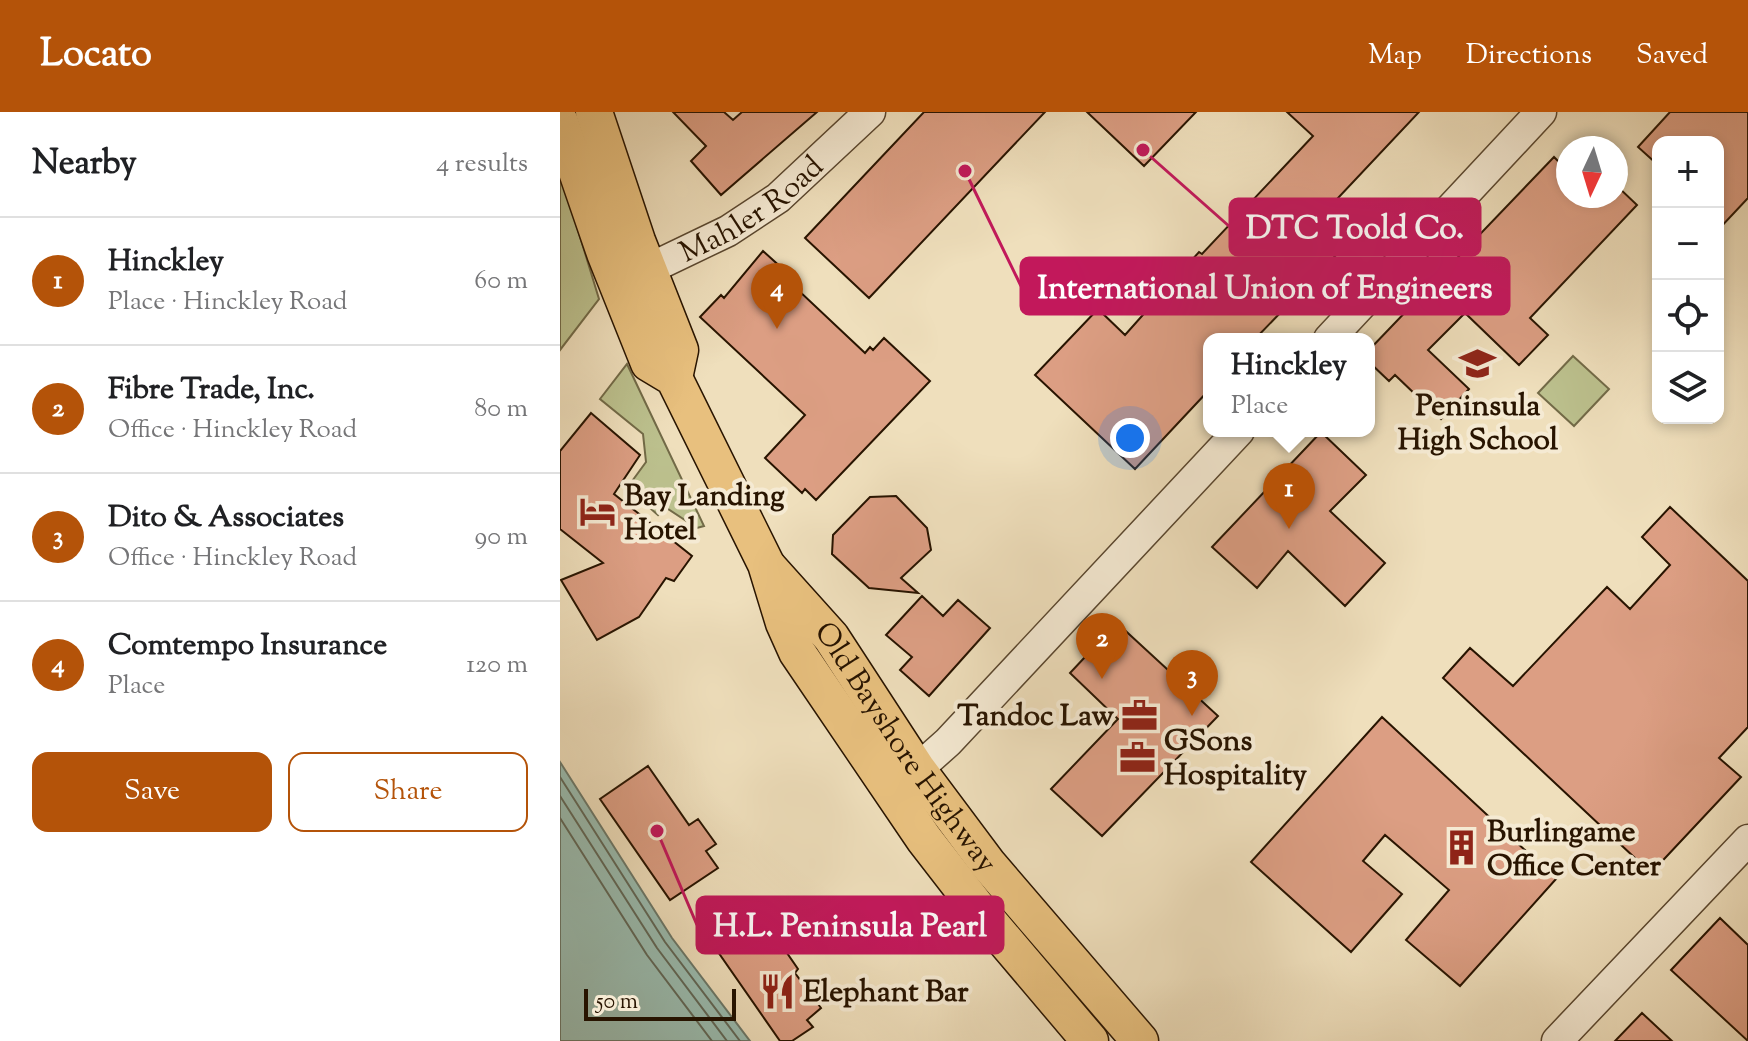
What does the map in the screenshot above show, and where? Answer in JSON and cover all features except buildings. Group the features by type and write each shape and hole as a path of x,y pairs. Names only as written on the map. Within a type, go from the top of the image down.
{"main road":[{"name":"Old Bayshore Highway","path":"594,112 633,277 649,363 674,378 766,564 784,623 797,652 904,781 988,864 1140,1041"},
{"name":"Old Bayshore Highway","path":"560,122 633,277"},
{"name":"Old Bayshore Highway","path":"904,781 979,910 1090,1041"}],"street":[{"name":"Mahler Road","path":"633,277 728,231 778,198 870,112"},
{"path":"1335,333 1541,112"},
{"path":"904,781 948,742 1233,437"},
{"path":"1557,1041 1748,840"}],"green space":[{"path":"560,171 599,299 560,350"},
{"path":"1573,356 1609,389 1574,426 1538,393"},
{"path":"627,364 704,526 697,528 665,507 658,515 627,488 646,462 643,434 600,399"}],"water":[{"path":"560,762 672,938 750,1041 560,1041"}],"place":[{"name":"DTC Toold Co.","path":"1143,150"},
{"name":"International Union of Engineers","path":"965,171"},
{"name":"Comtempo Insurance","path":"777,329"},
{"name":"Peninsula High School","path":"1478,364"},
{"name":"Bay Landing Hotel","path":"598,512"},
{"name":"Hinckley","path":"1289,529"},
{"name":"Fibre Trade, Inc.","path":"1102,679"},
{"name":"Tandoc Law","path":"1140,715"},
{"name":"Dito & Associates","path":"1192,716"},
{"name":"GSons Hospitality","path":"1138,757"},
{"name":"H.L. Peninsula Pearl","path":"657,831"},
{"name":"Burlingame Office Center","path":"1461,848"},
{"name":"Elephant Bar","path":"777,991"}]}
